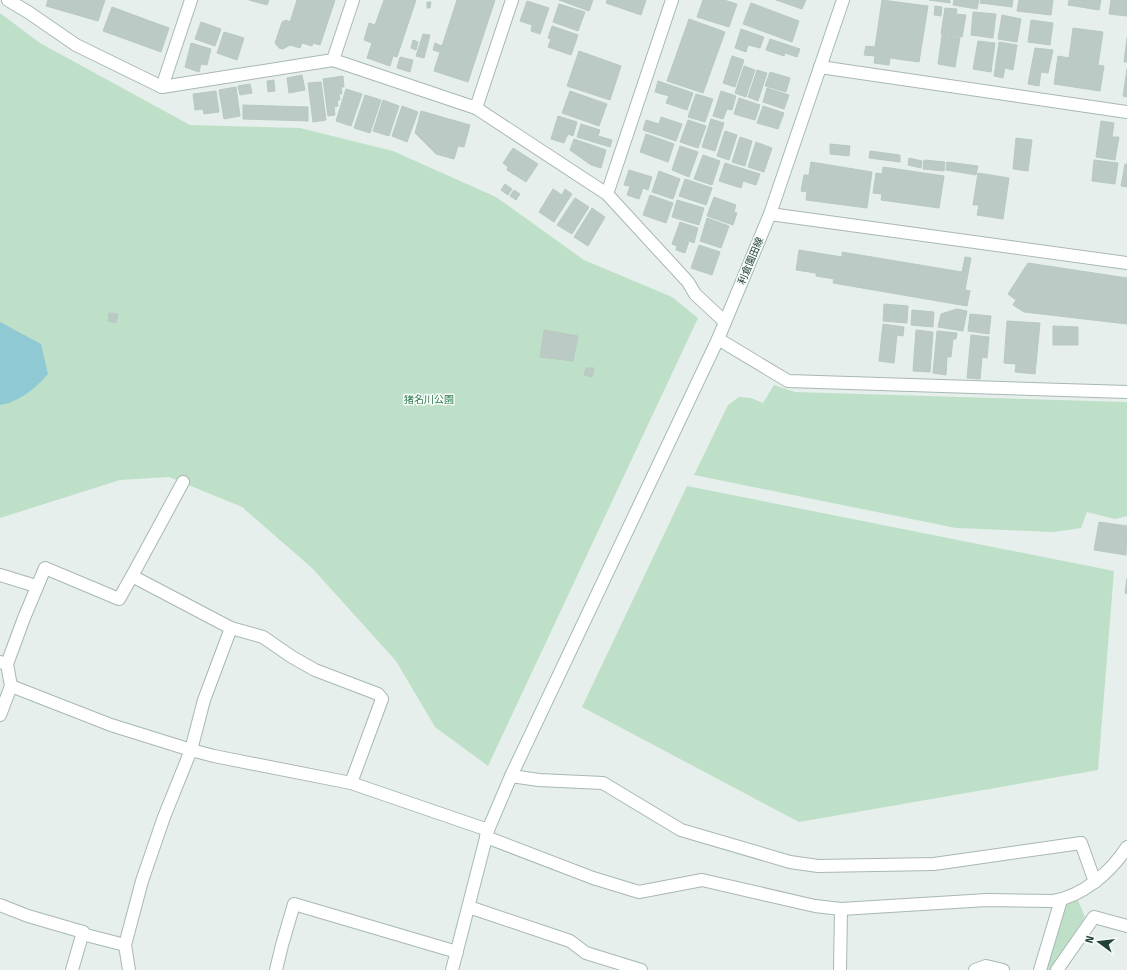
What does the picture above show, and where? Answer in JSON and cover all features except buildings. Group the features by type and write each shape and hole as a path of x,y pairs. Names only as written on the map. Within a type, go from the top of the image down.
{"street":[{"path":"8,0 76,45 162,87 333,60 476,108 607,194 688,282 695,294 725,322"},
{"path":"28,12 32,0"},
{"path":"162,87 191,0"},
{"path":"333,60 353,0"},
{"path":"476,108 512,0"},
{"path":"607,194 672,0"},
{"name":"利倉園田線","path":"452,970 487,834 511,776 718,339 770,214 843,0"},
{"path":"820,67 1127,112"},
{"path":"770,214 1127,263"},
{"path":"718,339 788,382 1127,392"},
{"path":"0,715 11,686 4,663 45,568 119,599 183,482"},
{"path":"0,575 36,586"},
{"path":"132,576 231,628 263,637 292,657 315,670 378,694 382,699 351,783"},
{"path":"129,970 125,945 142,881 161,824 191,750 204,700 231,628"},
{"path":"11,686 111,725 191,750 214,756 351,783 487,834 593,878 639,892 702,880 815,906 841,909 987,900 1053,901 1061,900 1095,882 1112,867 1127,847"},
{"path":"511,776 539,780 603,783 681,830 790,862 818,866 934,864 1081,843 1095,882"},
{"path":"1040,970 1061,900"},
{"path":"276,970 294,904 457,952"},
{"path":"0,905 28,916 83,932 86,935 125,945"},
{"path":"469,907 570,941 586,953 641,970"},
{"path":"840,970 841,909"},
{"path":"1057,970 1094,917 1127,926"},
{"path":"72,970 83,932"},
{"path":"975,970 986,966 1003,970"}],"green space":[{"name":"猪名川公園","path":"0,13 40,43 190,125 300,128 393,151 496,197 584,260 672,297 698,318 488,766 435,727 396,661 312,568 242,507 169,477 120,480 0,518"},
{"path":"774,385 795,392 1127,402 1127,516 1115,519 1087,512 1081,528 1054,532 956,528 694,475 728,405 739,397 751,398 763,403"},
{"path":"687,486 1114,571 1098,770 799,822 582,707"},
{"path":"1077,898 1085,917 1052,970 1045,970 1065,904"}],"water":[{"path":"0,322 41,344 48,374 27,394 14,401 0,405"}]}
